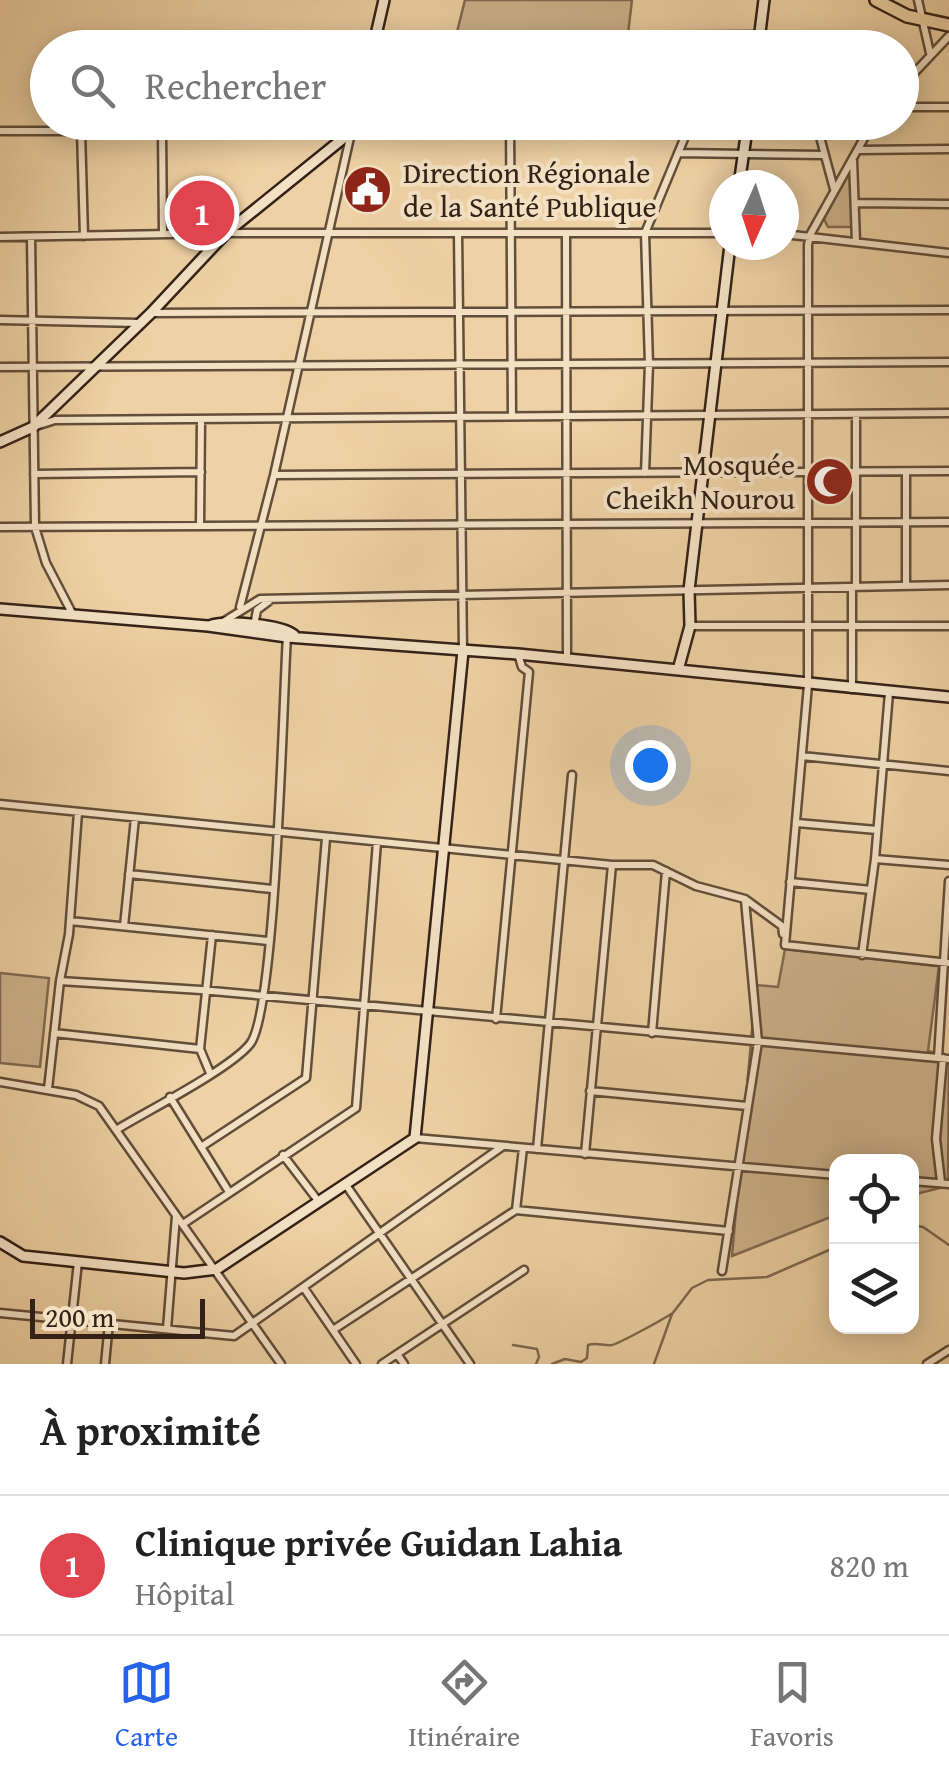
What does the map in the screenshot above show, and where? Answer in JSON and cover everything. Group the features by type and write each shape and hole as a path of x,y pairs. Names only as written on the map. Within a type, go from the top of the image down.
{"highway":[{"path":"876,0 922,20 949,25"}],"street":[{"path":"377,30 384,0"},
{"path":"761,30 764,0"},
{"path":"918,0 930,54"},
{"path":"919,67 949,36"},
{"path":"919,107 949,107"},
{"path":"0,131 30,131"},
{"path":"81,140 84,236"},
{"path":"162,140 163,234"},
{"path":"34,427 152,313 226,233 337,140"},
{"path":"235,628 274,476 350,140"},
{"path":"510,140 512,417"},
{"path":"645,473 649,364 645,233 683,140"},
{"path":"741,170 745,140"},
{"path":"821,140 834,191"},
{"path":"784,945 808,685 806,311 810,235 863,140"},
{"path":"857,150 949,148"},
{"path":"678,153 825,155"},
{"path":"853,158 856,242"},
{"path":"857,204 949,204"},
{"path":"415,1138 463,651 458,233"},
{"path":"566,233 568,659"},
{"path":"0,237 709,233"},
{"path":"799,235 949,253"},
{"path":"31,237 35,526 46,563 73,615"},
{"path":"678,670 690,626 689,590 728,260"},
{"path":"152,313 949,310"},
{"path":"0,320 140,322"},
{"path":"0,367 949,362"},
{"path":"0,442 55,420 949,413"},
{"path":"852,690 856,414"},
{"path":"200,526 201,419"},
{"path":"274,476 949,471"},
{"path":"34,474 200,472"},
{"path":"906,472 906,586"},
{"path":"0,527 949,522"},
{"path":"245,584 256,601 254,629"},
{"path":"212,625 256,601 270,600 949,585"},
{"path":"0,608 518,654 949,698"},
{"path":"690,626 949,626"},
{"path":"116,1130 210,1073 248,1046 256,1035 264,996 289,634"},
{"path":"496,1019 529,672 518,654"},
{"path":"862,955 889,693"},
{"path":"802,756 949,771"},
{"path":"537,1149 572,775"},
{"path":"0,804 276,834 612,865 653,865 696,886 745,899 782,926 784,945"},
{"path":"48,1089 70,921 78,812"},
{"path":"124,926 135,818"},
{"path":"797,823 876,830"},
{"path":"200,1147 306,1078 326,838"},
{"path":"183,1224 356,1108 377,842"},
{"path":"874,859 949,866"},
{"path":"586,1154 612,865"},
{"path":"652,1033 666,871"},
{"path":"129,874 272,889"},
{"path":"919,1181 945,1183 936,1138 949,880"},
{"path":"790,882 870,890"},
{"path":"722,1271 758,1042 745,899"},
{"path":"70,921 268,941"},
{"path":"210,1073 200,1049 212,935"},
{"path":"784,945 946,963"},
{"path":"60,981 206,990 943,1058"},
{"path":"54,1033 200,1049"},
{"path":"0,1082 76,1095 99,1106 281,1364"},
{"path":"590,1091 748,1106"},
{"path":"170,1097 229,1192"},
{"path":"0,1242 23,1256 196,1273 217,1269 415,1138 829,1175"},
{"path":"0,1313 234,1336 504,1146"},
{"path":"516,1210 522,1148"},
{"path":"283,1155 319,1204"},
{"path":"346,1185 470,1364"},
{"path":"332,1330 516,1210 729,1231"},
{"path":"167,1329 176,1215"},
{"path":"67,1364 78,1262"},
{"path":"382,1364 524,1270"},
{"path":"304,1288 356,1364"},
{"path":"105,1364 109,1323"},
{"path":"927,1364 949,1350"},
{"path":"397,1354 404,1364"}],"shaded area":[{"path":"465,0 632,0 628,30 458,30"},
{"path":"848,173 854,227 828,227 824,219"},
{"path":"785,949 939,966 928,1051 949,1056 948,1186 919,1193 919,1154 829,1154 829,1218 732,1256 756,985 778,987"},
{"path":"0,973 49,978 40,1067 0,1063"}],"waterway":[{"path":"919,1226 949,1245"},
{"path":"654,1364 672,1314 692,1288 708,1280 767,1277 829,1250"},
{"path":"552,1364 565,1359 581,1362 587,1358 588,1345 612,1345 671,1314"},
{"path":"513,1345 537,1349 536,1364"}],"place":[{"name":"Direction Régionale de la Santé Publique","path":"368,190"},
{"name":"Clinique privée Guidan Lahia","path":"202,213"},
{"name":"Mosquée Cheikh Nourou","path":"830,482"}]}
